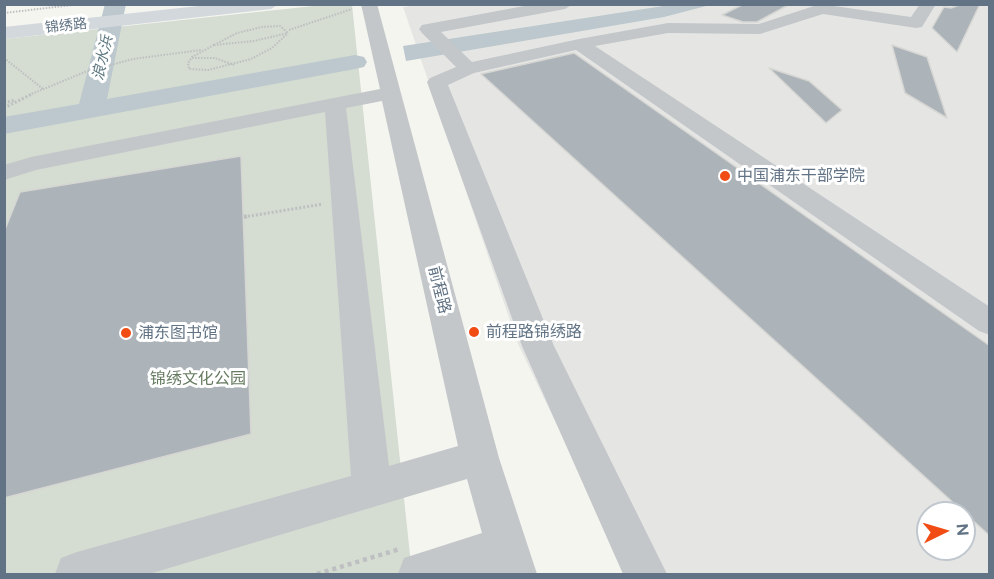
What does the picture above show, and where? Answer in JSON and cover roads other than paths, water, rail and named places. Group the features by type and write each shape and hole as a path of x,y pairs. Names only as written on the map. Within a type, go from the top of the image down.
{"main road":[{"name":"锦绣路","path":"158,12 182,4"},
{"name":"锦绣路","path":"4,23 90,14 271,4"},
{"name":"锦绣路","path":"4,33 90,14"}],"street":[{"path":"468,69 428,29 565,4"},
{"path":"645,574 538,346 436,82 468,69 579,44 668,28 760,28 821,7 916,23 928,4"},
{"name":"前程路","path":"362,6 392,93 480,458 511,561"},
{"path":"579,44 990,323"},
{"path":"4,172 43,162 392,93"},
{"path":"335,104 372,489"},
{"path":"77,574 480,458"},
{"path":"420,574 511,561"}],"waterway":[{"name":"浪水浜","path":"91,110 116,4"},
{"path":"91,110 355,62"},
{"path":"4,126 91,110"}],"place":[{"name":"中国浦东干部学院","path":"725,176"},
{"name":"前程路锦绣路","path":"474,332"},
{"name":"浦东图书馆","path":"126,333"}],"park label":[{"name":"锦绣文化公园","path":"198,379"}]}
